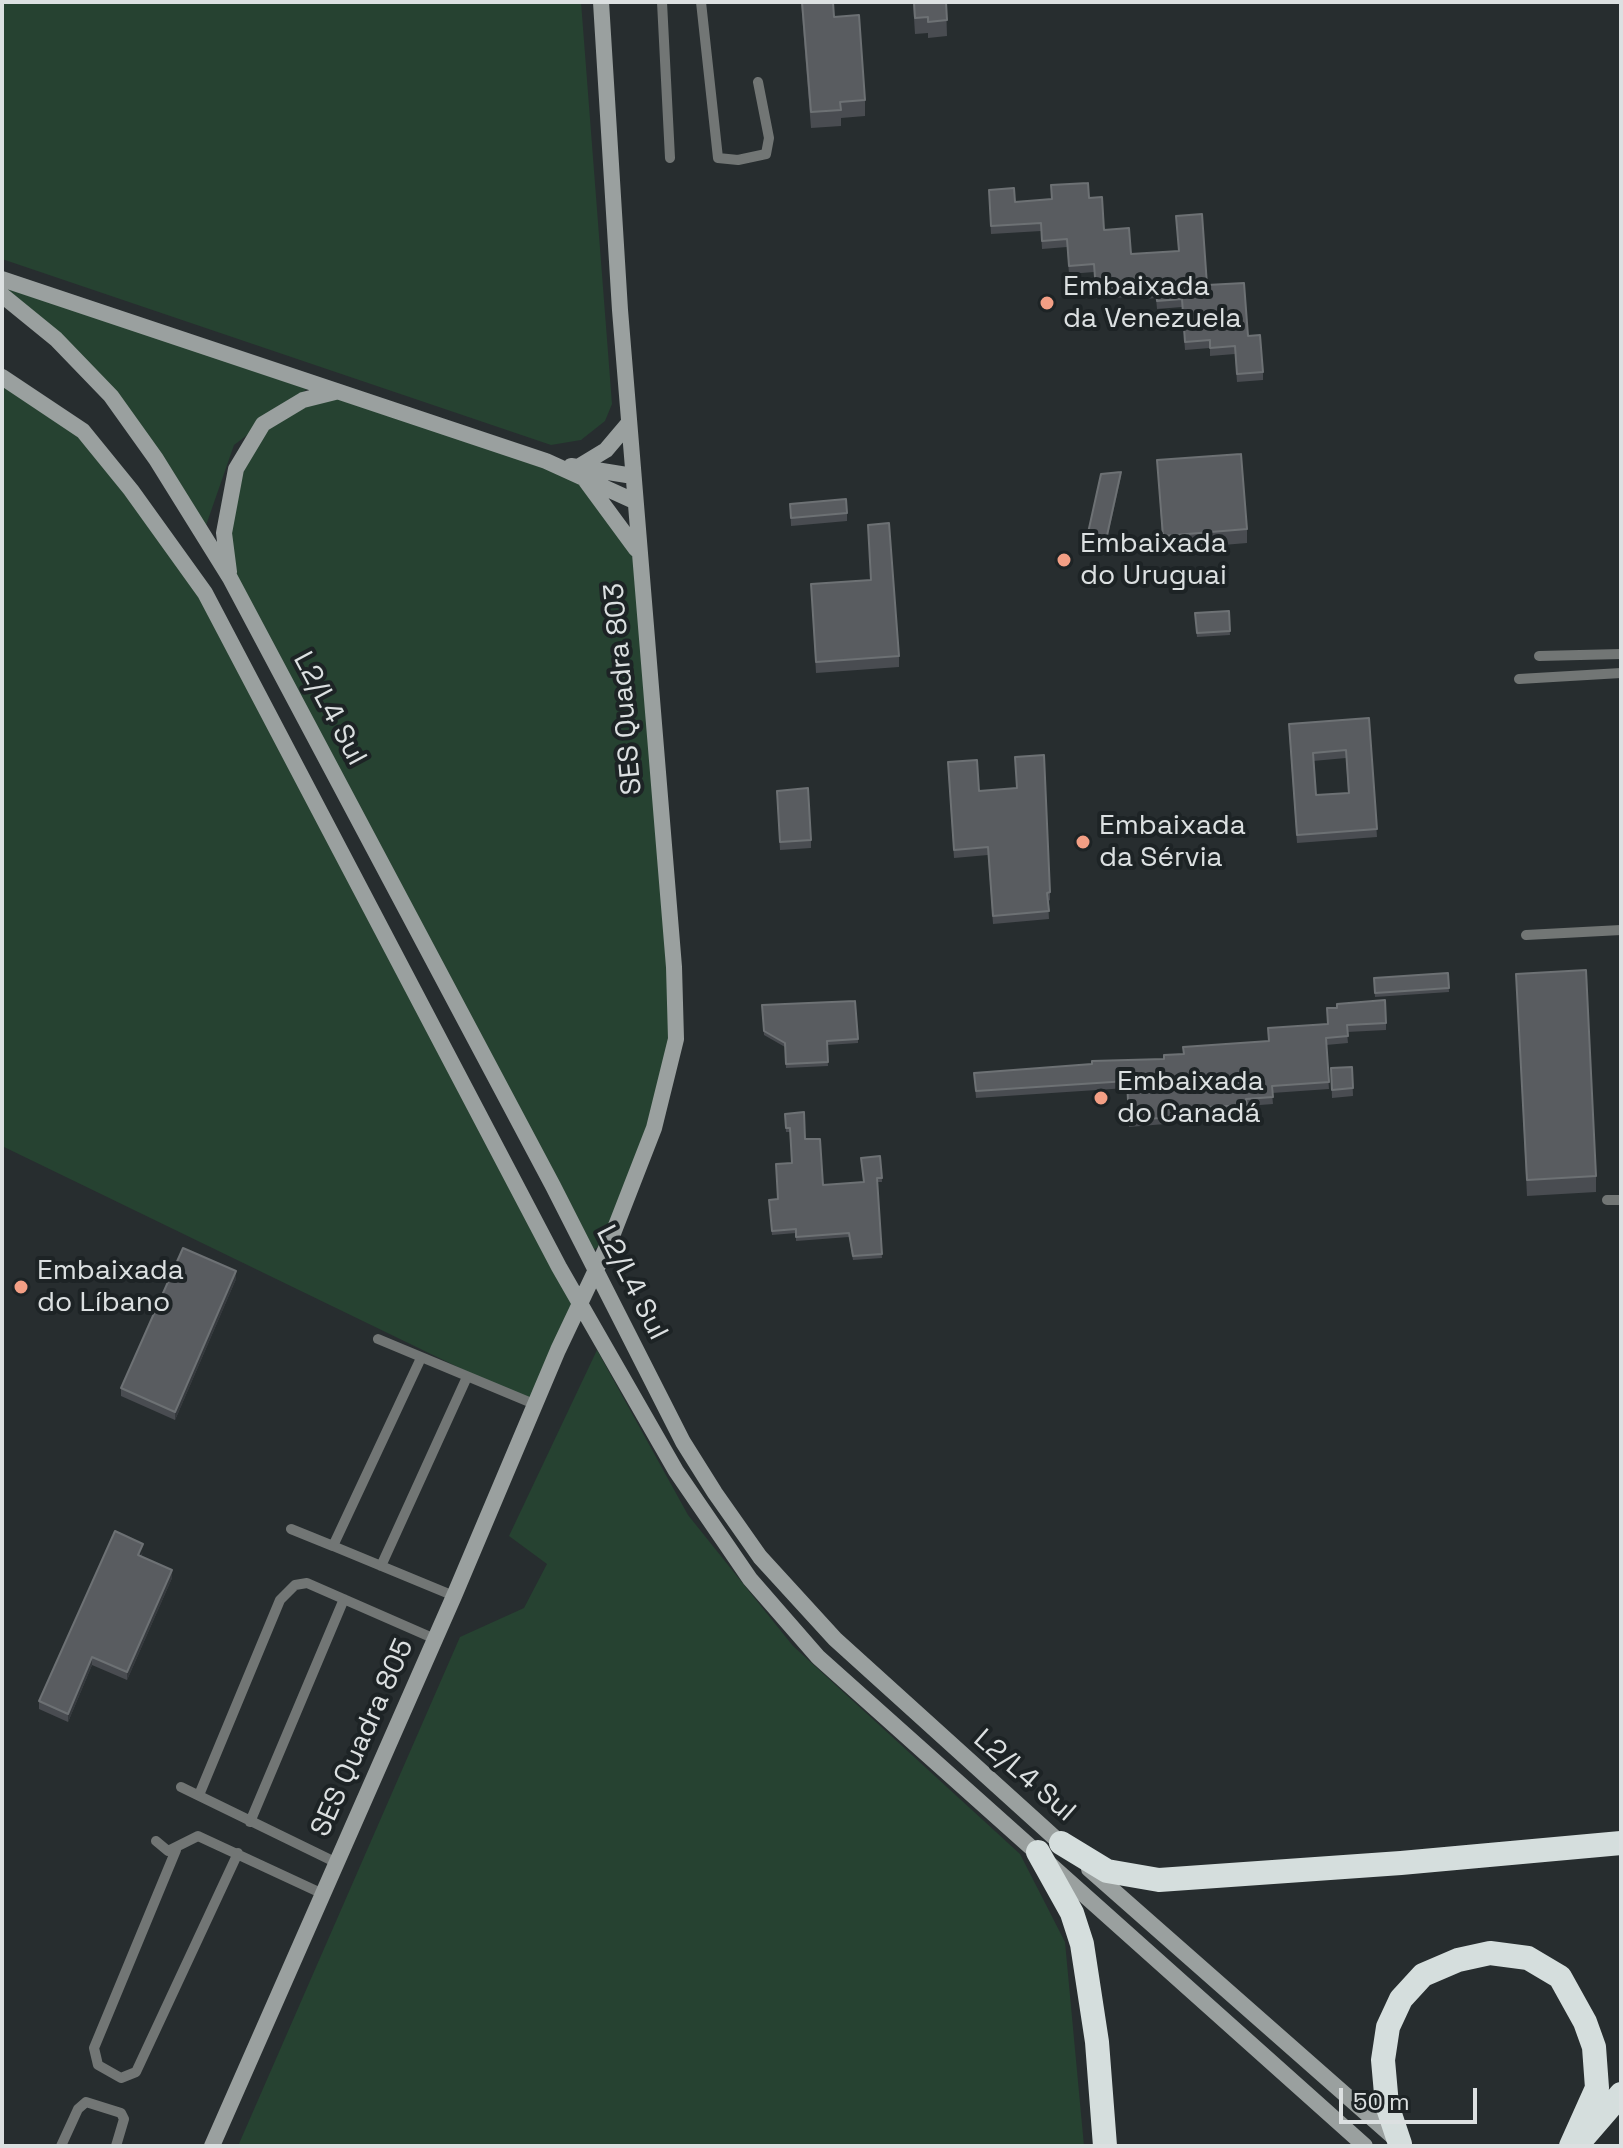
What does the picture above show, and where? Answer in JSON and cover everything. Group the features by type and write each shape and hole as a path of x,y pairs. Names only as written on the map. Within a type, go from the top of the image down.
{"highway":[{"path":"1061,1843 1107,1871 1159,1880 1621,1843"},
{"path":"1038,1852 1072,1913 1082,1944 1097,2042 1105,2146"},
{"path":"1402,2145 1385,2090 1383,2060 1388,2027 1401,1999 1423,1975 1458,1960 1490,1953 1528,1958 1560,1977 1585,2022 1594,2047 1597,2088 1573,2146"},
{"path":"1573,2146 1621,2094"}],"main road":[{"name":"SES Quadra 803","path":"558,1350 612,1236 654,1128 676,1039 674,967 628,424 601,2"},
{"path":"2,279 580,472 634,501"},
{"name":"L2/L4 Sul","path":"2,295 56,339 111,396 156,459 230,578 553,1186 683,1442 760,1557 835,1639 1402,2145"},
{"name":"L2/L4 Sul","path":"2,377 83,431 131,490 205,593 559,1267 706,1518 750,1579 818,1657 1365,2146"},
{"path":"230,578 224,533 236,469 263,424 303,400 335,392"},
{"path":"580,472 606,450 628,424"},
{"path":"580,472 633,476"},
{"path":"580,472 639,554"},
{"name":"SES Quadra 805","path":"212,2146 454,1596 558,1350"}],"lane":[{"path":"662,2 670,158"},
{"path":"701,2 718,158 738,160 766,154 769,138 758,82"},
{"path":"1539,656 1621,654"},
{"path":"1519,679 1621,673"},
{"path":"1526,935 1621,930"},
{"path":"1607,1200 1621,1200"},
{"path":"378,1339 534,1404"},
{"path":"333,1546 421,1358"},
{"path":"381,1566 467,1377"},
{"path":"291,1529 454,1596"},
{"path":"199,1795 285,1592 307,1583 435,1639"},
{"path":"250,1822 344,1599"},
{"path":"181,1787 337,1863"},
{"path":"156,1841 168,1851 176,1850 198,1836 323,1894"},
{"path":"176,1850 94,2048 98,2065 121,2078 136,2072 238,1853"},
{"path":"61,2146 78,2109 86,2102 121,2113 124,2119 116,2146"}],"green space":[{"path":"2,2 581,2 612,404 605,421 581,440 551,445 2,259"},
{"path":"2,279 312,385 265,422 335,392 583,478 639,554 676,1039 612,1236 587,1255 230,578 224,533 236,469 262,424 234,445 203,534 111,396 2,295"},
{"path":"2,377 83,431 205,593 577,1298 534,1404 2,1146"},
{"path":"597,1350 688,1515 793,1646 1020,1854 1065,1942 1084,2146 238,2146 460,1637 524,1608 547,1564 509,1536"}],"building":[{"path":"802,2 833,2 834,17 859,15 865,100 840,102 841,110 811,112"},
{"path":"914,2 946,2 947,20 928,22 928,17 915,18"},
{"path":"1088,183 1089,198 1102,197 1104,230 1129,228 1131,254 1179,251 1176,216 1202,214 1207,285 1244,283 1248,336 1260,335 1263,372 1237,374 1235,346 1210,348 1210,340 1185,342 1182,299 1157,301 1156,290 1145,291 1145,288 1096,291 1094,264 1069,266 1067,239 1042,241 1041,223 991,226 989,190 1014,188 1015,202 1052,199 1051,185"},
{"path":"1241,454 1247,529 1163,536 1157,460"},
{"path":"1121,472 1104,549 1084,551 1101,474"},
{"path":"846,499 847,513 791,518 790,504"},
{"path":"889,523 899,656 816,662 811,584 871,580 868,525"},
{"path":"1229,611 1230,631 1197,633 1195,613"},
{"path":"1369,718 1377,829 1297,835 1289,724","holes":["1346,750 1349,793 1316,795 1313,753"]},
{"path":"1044,755 1049,911 993,916 988,847 954,850 948,762 977,760 979,791 1017,788 1015,757"},
{"path":"808,788 811,840 780,842 777,791"},
{"path":"1586,970 1596,1176 1527,1180 1516,974"},
{"path":"1448,973 1449,988 1375,993 1374,978"},
{"path":"1385,1000 1386,1023 1347,1025 1348,1036 1326,1038 1329,1082 1272,1086 1273,1097 1246,1099 1247,1105 1187,1108 1188,1113 1177,1117 1129,1120 1127,1081 976,1091 974,1073 1092,1064 1092,1061 1164,1059 1164,1055 1184,1054 1183,1047 1269,1041 1268,1028 1328,1024 1327,1008 1337,1008 1337,1004"},
{"path":"855,1001 858,1039 827,1041 828,1062 786,1064 785,1043 764,1031 762,1005"},
{"path":"1352,1067 1353,1088 1332,1090 1331,1068"},
{"path":"804,1112 805,1139 820,1139 823,1185 864,1182 861,1158 880,1156 882,1178 877,1178 882,1254 853,1256 849,1233 796,1237 796,1229 772,1231 769,1200 778,1199 776,1164 792,1163 790,1128 786,1128 785,1114"},
{"path":"183,1248 236,1271 175,1412 121,1388"},
{"path":"115,1531 143,1544 138,1555 172,1570 127,1672 92,1657 68,1714 39,1701"}],"place":[{"name":"Embaixada da Venezuela","path":"1047,303"},
{"name":"Embaixada do Uruguai","path":"1064,560"},
{"name":"Embaixada da Sérvia","path":"1083,842"},
{"name":"Embaixada do Canadá","path":"1101,1098"},
{"name":"Embaixada do Líbano","path":"21,1287"}]}
